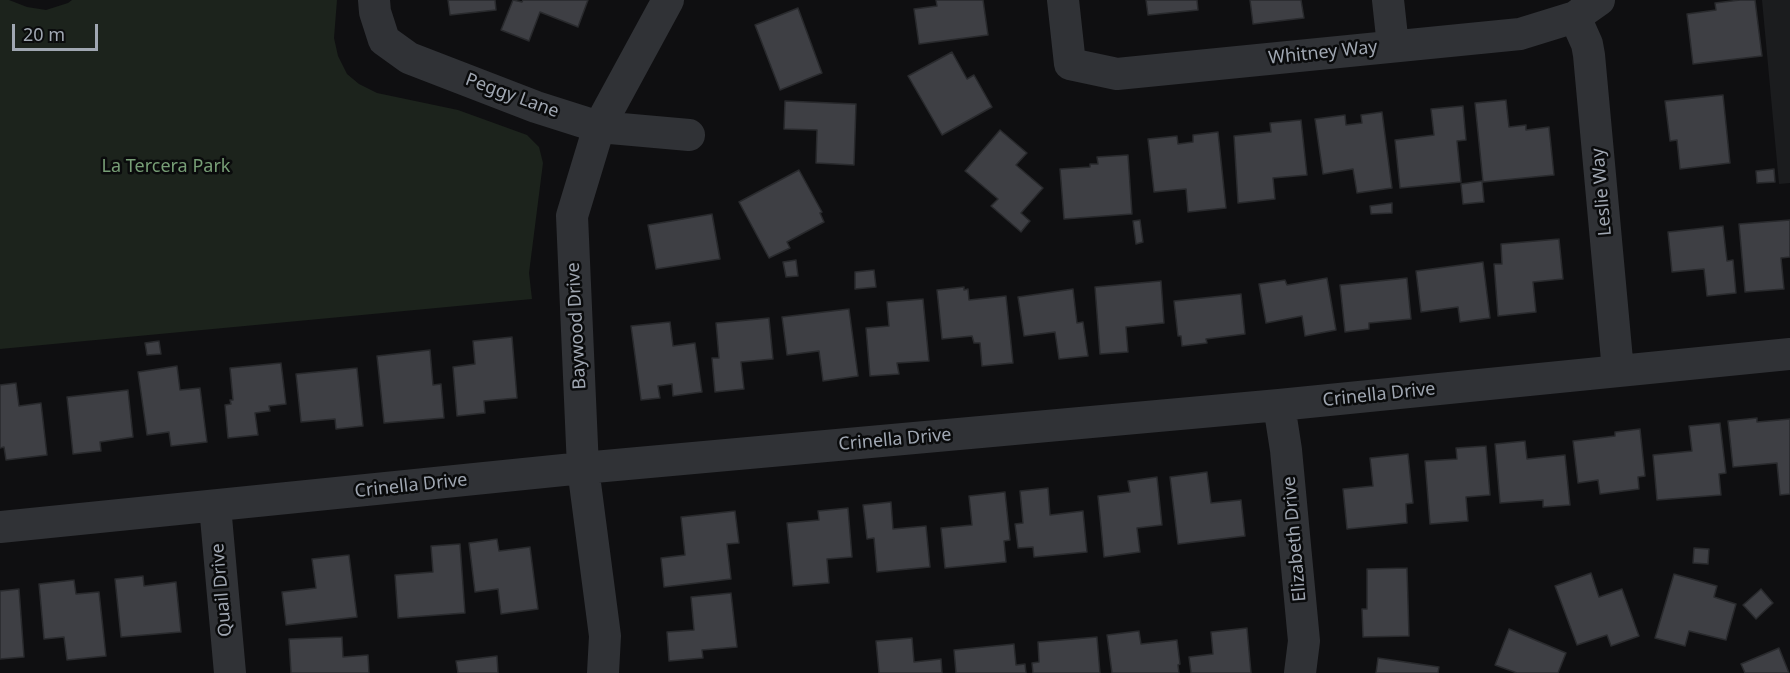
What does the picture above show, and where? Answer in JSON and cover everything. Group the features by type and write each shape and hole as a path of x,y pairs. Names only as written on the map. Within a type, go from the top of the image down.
{"street":[{"name":"Peggy Lane","path":"374,0 375,12 384,40 409,58 536,107 599,127 689,135"},
{"name":"Baywood Drive","path":"603,673 605,636 583,468 572,216 599,127 668,0"},
{"name":"Whitney Way","path":"1063,0 1070,64 1117,74 1520,34 1587,8"},
{"path":"1388,0 1393,46"},
{"name":"Leslie Way","path":"1587,8 1587,44 1618,370"},
{"name":"Crinella Drive","path":"0,527 583,468 1279,405 1790,354"},
{"name":"Elizabeth Drive","path":"1279,405 1286,450 1304,641 1300,673"},
{"name":"Quail Drive","path":"215,506 230,673"}],"shaded area":[{"path":"1762,0 1790,0 1790,183 1779,184"}],"green space":[{"name":"La Tercera Park","path":"0,0 9,0 27,7 46,10 72,0 337,0 334,38 338,56 347,74 359,84 377,93 458,110 527,135 539,147 543,163 529,273 532,299 0,349"}],"building":[{"path":"448,0 495,0 496,10 450,15"},
{"path":"513,0 522,2 523,0 588,0 578,27 540,12 529,41 501,30"},
{"path":"936,0 983,0 988,35 919,44 914,9 937,6"},
{"path":"1146,0 1197,0 1198,10 1148,15"},
{"path":"1250,0 1301,0 1304,18 1253,24"},
{"path":"1755,0 1762,56 1693,64 1687,14 1716,10 1715,3"},
{"path":"798,8 822,73 780,90 755,25"},
{"path":"952,52 967,79 974,75 992,107 942,135 908,76"},
{"path":"1723,95 1730,163 1680,169 1677,140 1670,141 1665,101"},
{"path":"1506,100 1509,127 1526,125 1526,130 1549,127 1554,175 1483,182 1475,103"},
{"path":"785,101 856,104 854,165 816,163 817,130 784,129"},
{"path":"1463,106 1466,140 1457,141 1461,182 1400,188 1395,140 1434,135 1431,109"},
{"path":"1382,112 1392,188 1357,193 1353,169 1323,174 1315,119 1345,115 1346,125 1362,123 1361,115"},
{"path":"1301,120 1307,175 1273,178 1275,199 1238,203 1234,136 1271,132 1270,123"},
{"path":"1000,130 1027,153 1016,165 1043,188 1021,213 1030,221 1021,232 991,206 998,199 965,171"},
{"path":"1218,132 1226,208 1188,212 1186,189 1154,192 1148,139 1177,136 1178,144 1193,142 1193,135"},
{"path":"1128,155 1132,214 1064,219 1060,169 1090,167 1090,164 1098,164 1097,157"},
{"path":"1774,169 1775,182 1757,183 1756,171"},
{"path":"799,170 822,212 820,213 824,222 787,242 790,248 769,258 739,202"},
{"path":"1482,181 1484,202 1463,204 1461,184"},
{"path":"1392,203 1392,213 1371,214 1370,206"},
{"path":"712,214 720,259 656,269 648,225"},
{"path":"1140,220 1143,242 1136,244 1133,221"},
{"path":"1790,220 1790,257 1781,258 1784,289 1745,292 1739,224"},
{"path":"1723,226 1727,261 1733,260 1736,293 1707,296 1704,269 1672,272 1668,232"},
{"path":"1559,239 1563,279 1533,282 1536,312 1498,316 1494,264 1502,264 1501,244"},
{"path":"796,260 798,276 786,277 783,262"},
{"path":"1483,262 1490,318 1460,322 1458,307 1421,312 1416,271"},
{"path":"874,270 876,287 855,289 855,272"},
{"path":"1327,278 1336,330 1305,336 1302,316 1266,323 1259,284 1285,280 1287,285"},
{"path":"1407,278 1411,319 1369,323 1369,329 1345,332 1340,285"},
{"path":"1161,281 1164,323 1126,327 1128,352 1100,354 1095,287"},
{"path":"964,287 964,290 968,289 969,300 1006,296 1013,363 982,366 980,343 974,343 972,336 942,339 937,290"},
{"path":"1073,289 1077,323 1083,322 1088,356 1059,359 1055,332 1024,336 1018,297"},
{"path":"1241,294 1245,334 1206,339 1207,343 1182,346 1181,336 1178,336 1174,301"},
{"path":"923,299 929,361 897,363 899,374 870,376 866,328 889,326 887,302"},
{"path":"849,309 858,376 823,381 819,351 787,355 782,317"},
{"path":"769,318 773,359 741,362 744,389 715,392 712,358 719,358 716,323"},
{"path":"670,322 673,346 695,343 702,392 673,396 672,384 658,386 660,398 641,400 631,326"},
{"path":"512,337 517,398 484,401 485,413 457,416 453,367 475,364 473,341"},
{"path":"159,341 161,354 147,355 145,343"},
{"path":"430,350 433,385 441,384 444,418 384,423 377,356"},
{"path":"281,363 286,404 269,406 270,411 255,413 258,435 228,438 225,405 231,404 230,400 233,400 230,368"},
{"path":"177,366 180,390 200,388 207,442 171,446 169,432 147,435 138,372"},
{"path":"357,368 363,426 336,429 335,419 301,422 296,374"},
{"path":"16,383 19,406 41,403 47,455 6,460 4,447 0,448 0,385"},
{"path":"128,390 133,437 100,442 101,451 73,454 67,397"},
{"path":"1757,418 1757,422 1790,419 1790,494 1780,495 1777,463 1733,467 1728,421"},
{"path":"1720,423 1726,473 1719,474 1721,495 1657,500 1653,455 1692,451 1689,426"},
{"path":"1640,429 1645,476 1638,477 1639,489 1600,494 1598,480 1578,483 1573,441 1615,436 1615,432"},
{"path":"1525,441 1527,459 1565,455 1570,505 1543,507 1543,500 1500,503 1495,444"},
{"path":"1486,446 1490,495 1466,497 1468,521 1430,524 1425,461 1457,459 1456,448"},
{"path":"1408,454 1413,503 1406,504 1407,523 1347,529 1343,489 1373,486 1370,458"},
{"path":"1207,472 1211,503 1241,500 1245,536 1178,544 1170,477"},
{"path":"1157,477 1162,525 1137,528 1140,552 1104,557 1098,496 1130,492 1128,481"},
{"path":"1048,488 1050,515 1083,511 1087,552 1034,557 1033,547 1018,548 1015,524 1023,523 1020,491"},
{"path":"1005,492 1010,540 1004,541 1006,562 945,568 941,528 972,525 969,496"},
{"path":"891,502 893,529 926,526 930,567 877,572 874,538 867,539 863,505"},
{"path":"848,508 852,557 827,559 829,583 793,586 787,523 819,520 818,511"},
{"path":"735,511 739,543 727,544 731,579 664,587 661,558 685,555 681,517"},
{"path":"497,539 499,551 530,547 538,609 501,614 498,589 475,592 469,543"},
{"path":"460,544 465,613 398,618 395,575 433,572 431,546"},
{"path":"1694,548 1709,549 1708,564 1693,563"},
{"path":"349,555 357,617 286,625 282,592 316,588 312,559"},
{"path":"1407,568 1409,636 1363,637 1362,609 1367,609 1367,569"},
{"path":"1591,573 1599,597 1622,589 1639,636 1611,646 1607,635 1577,645 1555,586"},
{"path":"1674,574 1717,586 1714,597 1736,604 1726,640 1689,631 1685,646 1655,638"},
{"path":"143,576 144,586 176,582 181,632 121,637 115,579"},
{"path":"74,580 76,594 99,592 106,656 67,660 64,637 44,639 39,584"},
{"path":"19,589 24,657 0,659 0,591"},
{"path":"1761,589 1773,603 1756,619 1743,605"},
{"path":"731,593 737,647 702,650 703,658 669,661 667,632 694,630 691,597"},
{"path":"1247,628 1251,673 1191,673 1189,657 1213,654 1211,632"},
{"path":"1509,629 1566,653 1558,673 1517,673 1495,665"},
{"path":"1139,631 1141,644 1177,640 1179,673 1112,673 1107,635"},
{"path":"342,637 343,657 368,655 369,673 291,673 289,639"},
{"path":"1097,637 1100,673 1033,673 1032,663 1039,662 1038,642"},
{"path":"912,638 914,662 941,659 942,673 879,673 876,641"},
{"path":"1014,644 1016,665 1025,664 1026,673 956,673 954,650"},
{"path":"1779,648 1789,673 1745,673 1741,664"},
{"path":"497,656 498,673 458,673 456,661"},
{"path":"1378,658 1439,667 1438,673 1376,673"}]}
